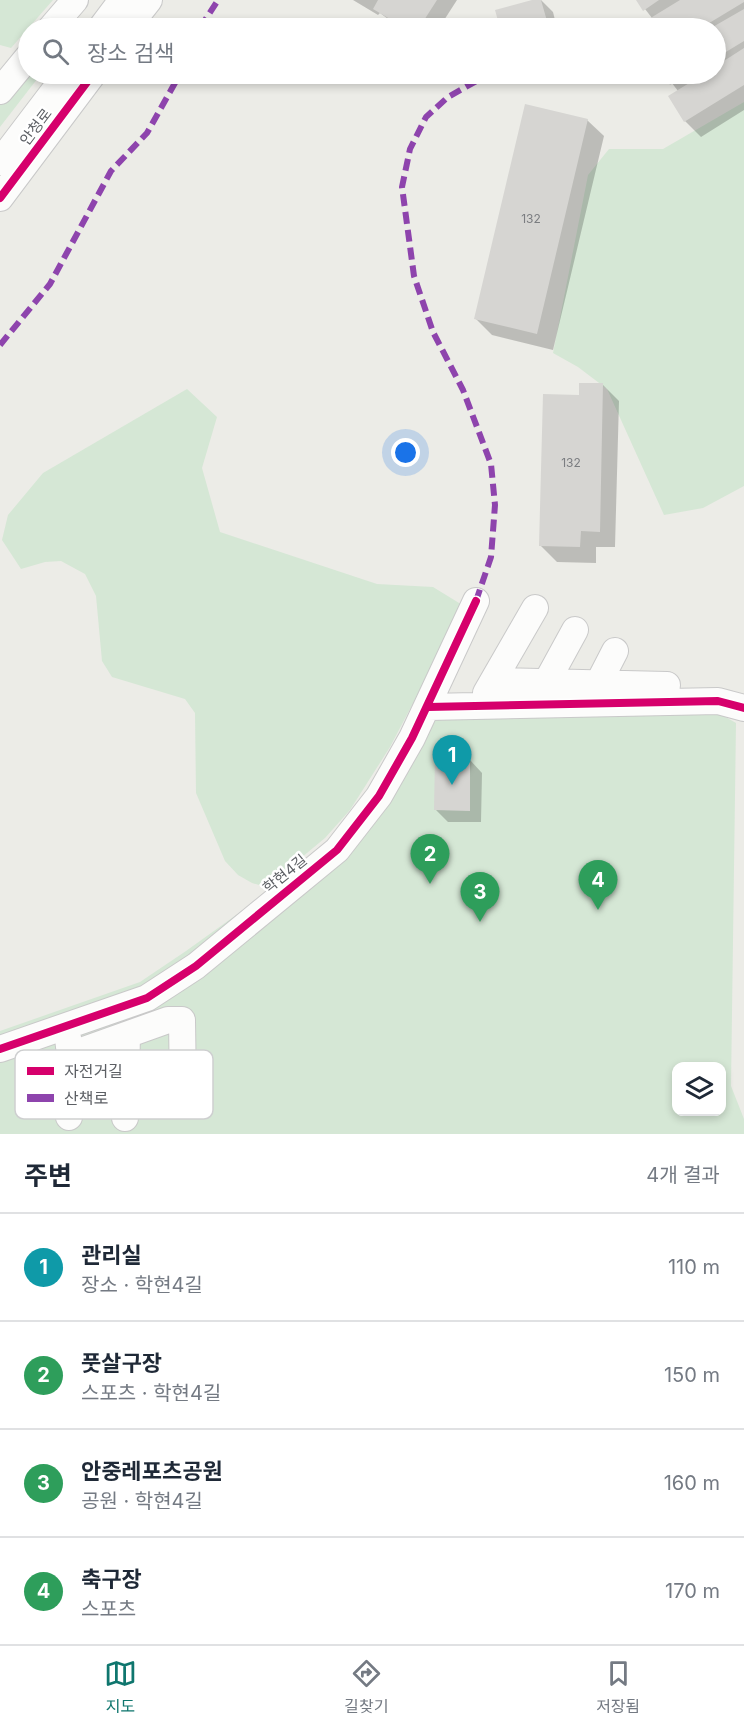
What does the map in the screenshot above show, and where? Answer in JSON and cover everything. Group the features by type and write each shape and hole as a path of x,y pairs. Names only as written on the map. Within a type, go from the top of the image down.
{"street":[{"path":"60,18 75,0"},
{"path":"108,18 122,0"},
{"path":"135,18 149,0"},
{"path":"0,90 18,69"},
{"name":"안청로","path":"0,162 58,84"},
{"name":"안청로","path":"0,198 86,84"},
{"name":"학현4길","path":"0,1049 147,998 161,990 196,966 337,849 379,796 428,707 476,602"},
{"path":"478,705 535,608"},
{"path":"546,683 575,630"},
{"path":"598,684 615,651"},
{"path":"494,681 667,685"},
{"path":"428,707 718,701 744,708"},
{"path":"161,990 168,1008 168,1020"},
{"path":"87,1050 168,1020 182,1020 182,1050"},
{"path":"66,1026 69,1050"},
{"path":"127,1036 127,1050"}],"green space":[{"path":"0,0 53,0 37,18 18,18 18,40 11,48 0,45"},
{"path":"18,84 33,84 0,127 0,102"},
{"path":"744,102 744,486 703,508 664,515 607,389 578,367 553,353 588,175 609,149 663,149"},
{"path":"187,389 217,417 202,468 220,532 377,584 433,587 464,606 390,747 350,810 325,838 266,887 252,883 238,875 225,861 196,793 195,713 185,699 112,677 102,661 96,596 85,574 61,561 45,562 21,569 2,540 8,515 43,473"},
{"path":"412,712 623,712 722,715 736,723 731,1086 744,1119 744,1134 0,1134 0,1031 140,982 268,892 326,842 354,810 392,751"}],"building":[{"path":"378,0 437,0 425,18 388,18 373,9"},
{"path":"532,0 541,0 546,18 497,18 495,10"},
{"path":"636,0 659,0 643,11"},
{"path":"680,0 744,0 718,18 651,18"},
{"path":"744,9 744,41 726,52 726,19"},
{"path":"744,48 744,85 684,122 668,96 688,84 726,84 726,60"},
{"path":"525,104 588,119 537,334 474,319"},
{"path":"579,383 603,383 600,532 581,531 580,547 539,546 543,394 579,395"},
{"path":"435,758 470,759 470,811 434,810"}],"marked path":[{"path":"206,18 218,0"},
{"path":"0,345 50,284 111,171 147,133 174,84"},
{"path":"471,84 448,97 426,117 410,149 402,187 414,276 433,332 463,390 491,464 495,505 491,557 476,601"}],"cycle path":[{"path":"0,198 86,84"},
{"path":"0,1049 147,998 196,966 337,850 379,796 412,738 476,601"},
{"path":"428,707 718,701 744,708"}],"place":[{"name":"관리실","path":"452,785"},
{"name":"풋살구장","path":"430,884"},
{"name":"축구장","path":"598,910"},
{"name":"안중레포츠공원","path":"480,922"}]}
